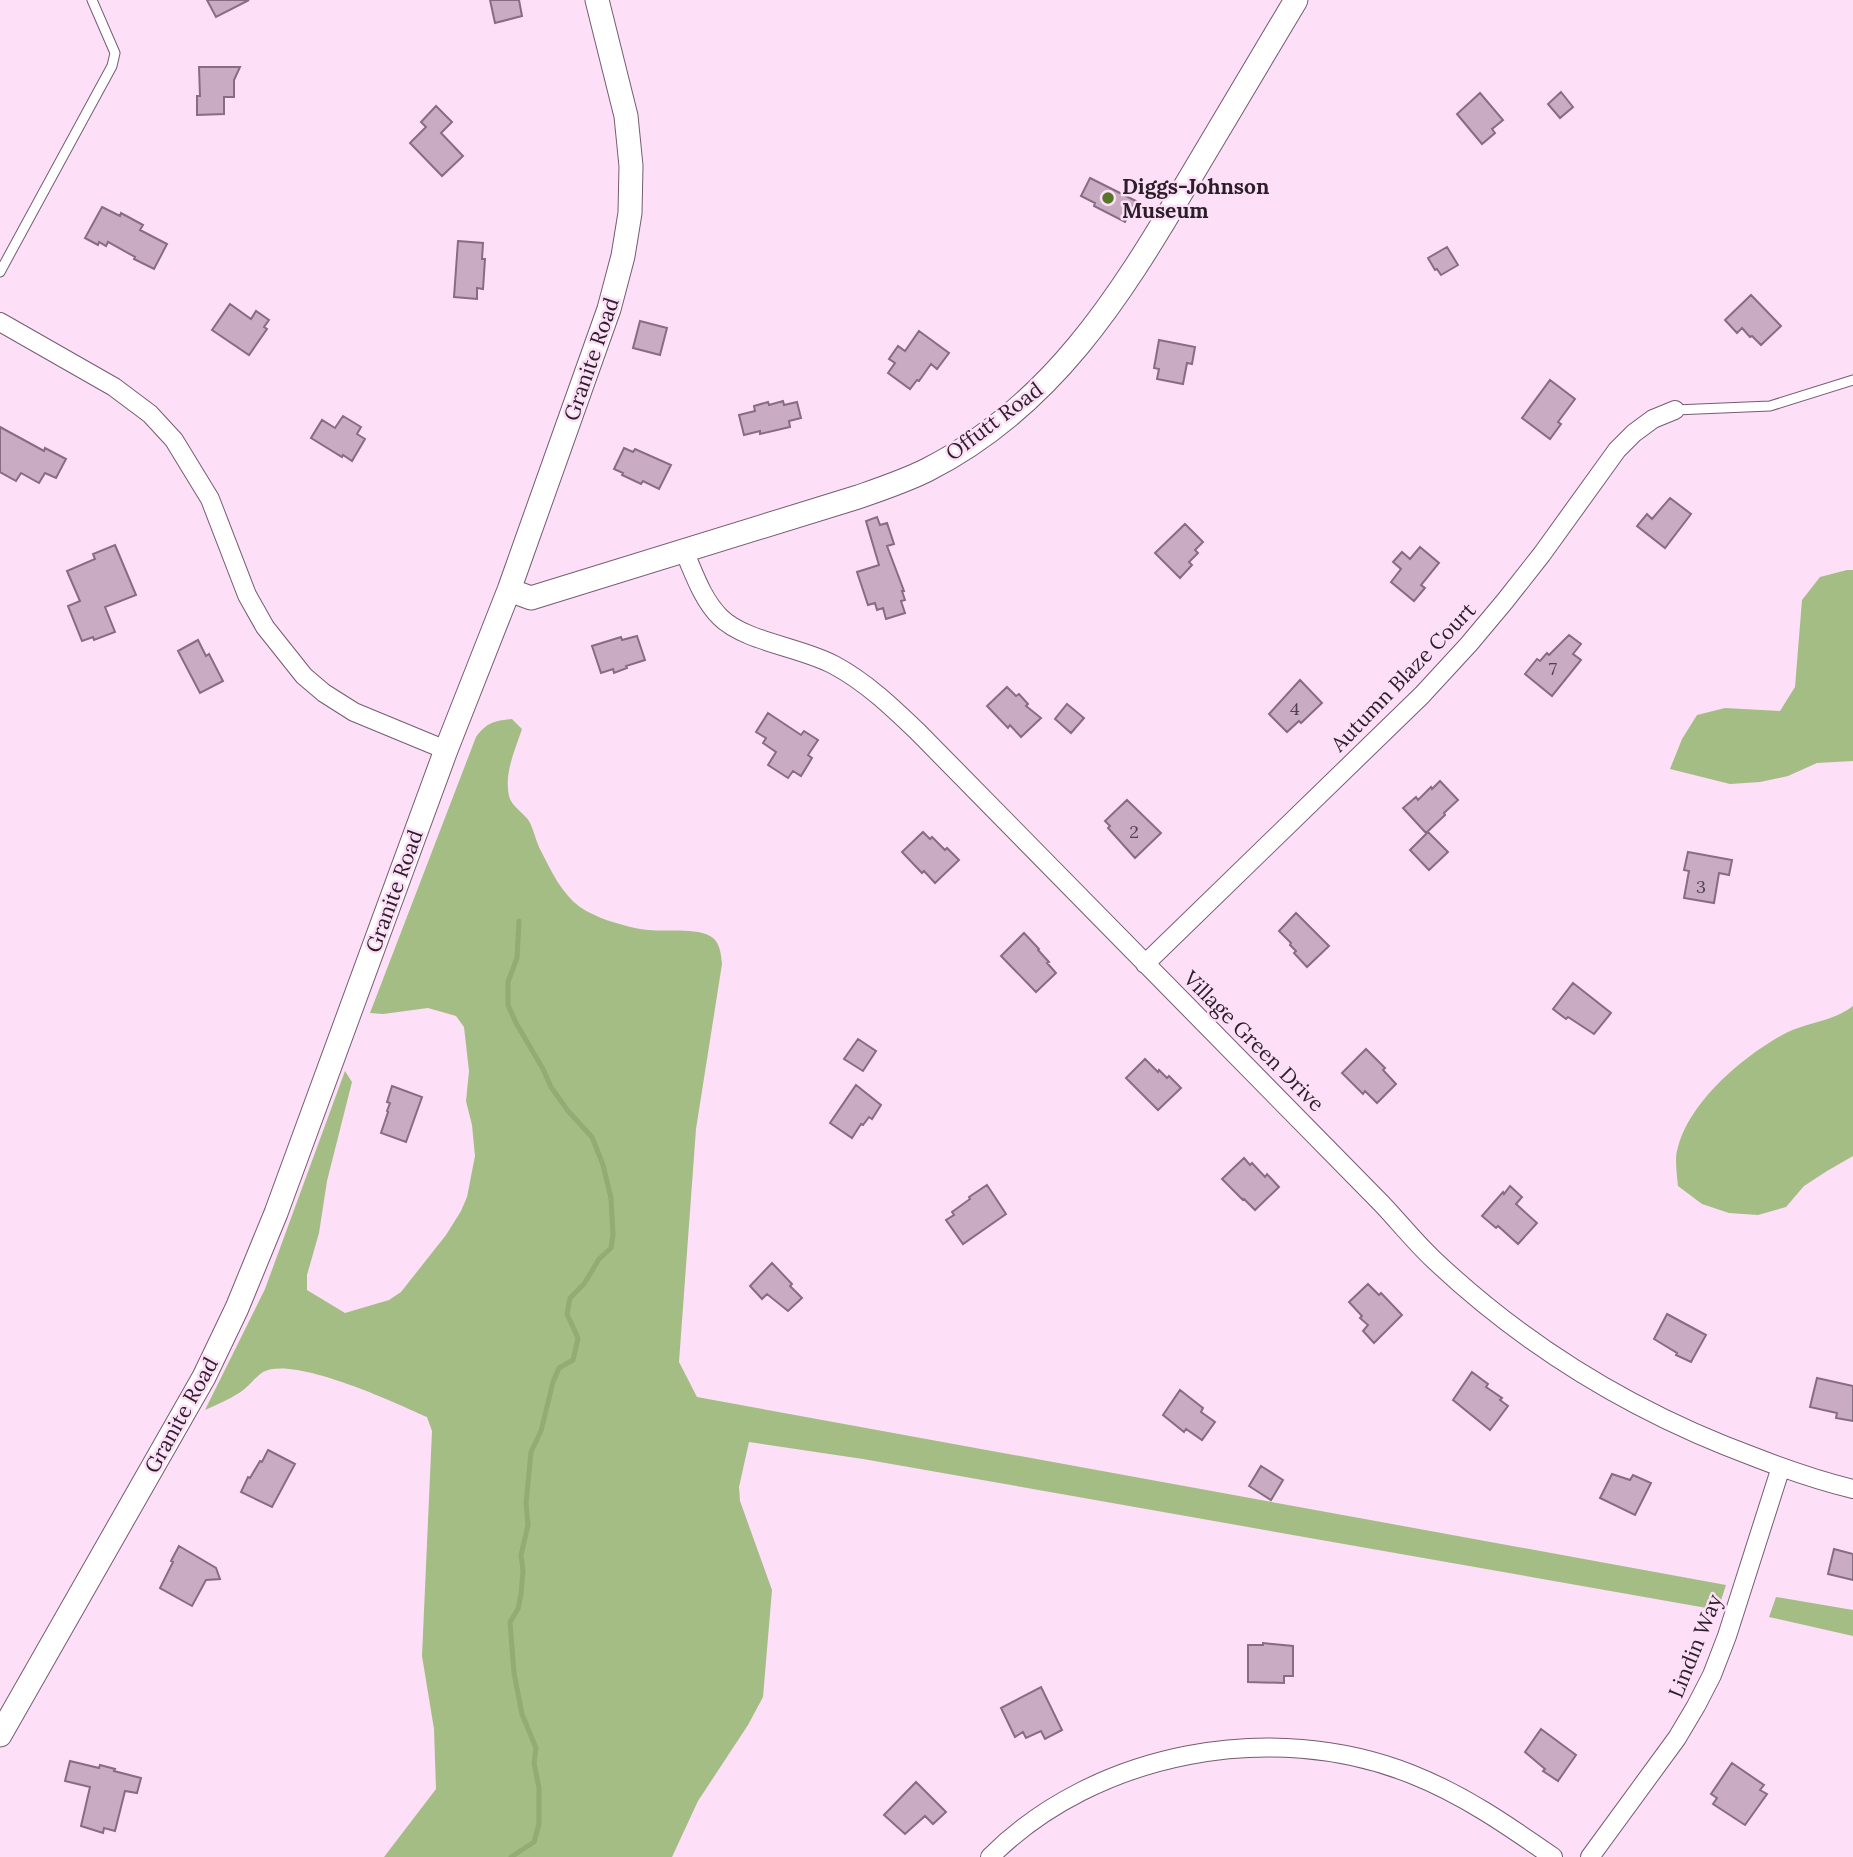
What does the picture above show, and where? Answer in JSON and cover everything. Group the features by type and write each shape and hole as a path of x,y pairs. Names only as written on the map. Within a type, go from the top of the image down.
{"street":[{"name":"Granite Road","path":"0,1735 204,1377 237,1308 276,1213 446,750 509,590 609,309 623,256 630,213 631,166 626,116 597,0"},
{"name":"Offutt Road","path":"509,590 531,598 858,497 930,468 978,439 1043,386 1100,321 1125,286 1296,0"},
{"path":"0,322 114,387 150,414 174,440 210,499 247,595 259,617 304,676 324,693 354,712 446,750"},
{"name":"Autumn Blaze Court","path":"1145,964 1412,705 1469,644 1542,554 1617,450 1653,419 1675,410"},
{"name":"Village Green Drive","path":"684,551 703,595 721,618 733,627 834,665 862,682 888,703 1382,1204 1430,1256 1491,1311 1564,1363 1671,1424 1722,1446 1853,1489"},
{"name":"Lindin Way","path":"1590,1857 1677,1738 1702,1696 1727,1636 1781,1467"},
{"path":"990,1857 1036,1819 1077,1794 1113,1777 1159,1762 1208,1751 1250,1748 1338,1753 1409,1773 1484,1809 1553,1857"}],"lane":[{"path":"0,272 112,66 115,53 92,0"},
{"path":"1675,410 1770,406 1853,380"}],"green space":[{"path":"1853,570 1853,761 1817,763 1788,776 1760,782 1730,784 1670,769 1682,739 1697,715 1725,708 1780,711 1795,687 1802,600 1820,577"},
{"path":"512,719 522,729 509,770 509,796 529,821 539,847 568,896 580,907 607,920 644,930 703,933 713,938 719,948 722,964 696,1129 679,1362 697,1397 1726,1585 1718,1610 863,1459 749,1442 739,1487 740,1501 772,1590 763,1697 748,1725 698,1801 672,1857 384,1857 436,1789 434,1729 422,1656 432,1431 427,1417 345,1383 320,1375 277,1368 263,1372 242,1391 205,1410 265,1289 345,1071 352,1082 327,1181 319,1233 307,1275 307,1290 345,1313 389,1300 401,1292 446,1235 461,1211 467,1197 475,1156 466,1101 469,1071 464,1027 456,1016 428,1008 383,1014 370,1013 476,737 491,723"},
{"path":"1853,1006 1853,1156 1804,1186 1786,1207 1758,1215 1729,1213 1702,1204 1678,1186 1676,1159 1680,1140 1702,1102 1718,1084 1753,1054 1788,1032 1838,1015"},
{"path":"1776,1597 1853,1610 1853,1636 1769,1617"}],"building":[{"path":"207,0 249,0 216,17"},
{"path":"490,0 519,0 522,16 495,23"},
{"path":"199,67 240,67 234,80 234,97 224,97 224,114 197,115 197,96 200,96"},
{"path":"1561,92 1573,107 1560,118 1548,104"},
{"path":"1480,93 1503,120 1492,129 1495,133 1482,144 1457,114"},
{"path":"436,106 452,122 441,133 463,156 442,176 410,143 426,127 421,122"},
{"name":"Diggs-Johnson Museum","path":"1090,178 1136,201 1125,222 1081,196"},
{"path":"102,207 120,216 121,213 143,225 140,230 167,244 154,269 108,242 106,246 99,242 98,245 85,238"},
{"path":"458,241 483,243 483,289 477,288 477,299 454,297"},
{"path":"1447,247 1458,265 1441,275 1428,258"},
{"path":"1751,295 1781,326 1761,345 1742,328 1737,333 1725,320"},
{"path":"230,304 251,319 256,311 269,320 264,327 267,329 249,355 212,330"},
{"path":"640,321 667,328 660,355 633,348"},
{"path":"919,331 949,353 937,369 931,364 910,389 888,373 895,363 889,359 898,346 905,351"},
{"path":"1159,340 1195,347 1192,364 1187,363 1183,384 1157,379 1159,369 1154,368"},
{"path":"1550,380 1575,399 1558,422 1561,424 1550,439 1522,418"},
{"path":"783,401 784,405 797,402 801,418 789,421 790,427 744,435 739,415 755,411 754,406"},
{"path":"343,416 361,427 357,434 365,439 352,461 311,438 322,420 335,428"},
{"path":"0,427 44,451 45,448 66,459 56,478 45,473 39,483 21,473 16,481 0,472"},
{"path":"624,448 633,452 635,449 671,465 659,489 643,481 641,484 614,469"},
{"path":"1670,498 1691,514 1665,548 1637,526 1647,514 1652,519"},
{"path":"877,517 880,525 887,523 894,544 887,546 905,600 901,601 905,613 886,619 883,608 877,610 875,603 868,605 857,572 879,565 866,521"},
{"path":"1185,524 1203,542 1195,550 1198,553 1189,562 1192,565 1180,578 1155,553"},
{"path":"115,545 136,595 105,607 115,632 94,640 93,637 82,641 68,606 80,601 67,571 95,559 93,554"},
{"path":"1420,547 1439,563 1421,585 1425,588 1414,601 1391,582 1401,569 1393,562 1402,552 1410,559"},
{"path":"1569,635 1581,644 1573,654 1581,660 1552,696 1525,674 1537,659 1540,661 1547,653 1549,655"},
{"path":"637,636 645,660 614,673 613,669 601,673 592,646 621,637 622,640"},
{"path":"198,640 206,656 209,654 223,681 200,693 178,651"},
{"path":"1300,680 1322,703 1287,732 1269,714"},
{"path":"1007,687 1016,696 1019,694 1028,704 1026,706 1041,718 1021,737 1010,725 1008,728 987,706"},
{"path":"1067,704 1084,718 1071,733 1055,719"},
{"path":"768,713 801,735 804,731 818,740 808,755 812,758 801,776 793,771 788,778 768,765 776,752 763,743 766,738 756,732"},
{"path":"1440,781 1458,800 1426,833 1403,808 1416,797 1418,800"},
{"path":"1127,800 1161,833 1135,858 1105,821"},
{"path":"923,832 945,850 947,848 959,860 935,883 902,852"},
{"path":"1428,832 1448,852 1429,870 1410,850"},
{"path":"1688,852 1732,860 1729,875 1719,873 1714,903 1684,898 1689,871 1684,870"},
{"path":"1296,913 1329,946 1307,967 1294,953 1296,951 1291,943 1279,931"},
{"path":"1024,933 1056,973 1036,992 1001,956"},
{"path":"1573,983 1611,1013 1594,1034 1553,1009"},
{"path":"858,1039 876,1051 863,1071 844,1059"},
{"path":"1366,1049 1396,1084 1377,1103 1365,1091 1363,1094 1342,1073"},
{"path":"1145,1059 1181,1088 1158,1110 1126,1078"},
{"path":"856,1085 881,1105 872,1119 869,1117 861,1124 852,1138 830,1123"},
{"path":"392,1086 422,1097 406,1142 381,1133"},
{"path":"1244,1158 1265,1177 1267,1174 1279,1187 1255,1210 1222,1179"},
{"path":"987,1185 1006,1214 963,1244 946,1220 970,1199 969,1197"},
{"path":"1510,1186 1522,1197 1516,1204 1537,1223 1518,1244 1482,1216"},
{"path":"772,1263 802,1298 788,1311 767,1294 762,1299 750,1286"},
{"path":"1368,1284 1379,1295 1381,1293 1402,1315 1374,1343 1363,1331 1368,1325 1349,1302"},
{"path":"1667,1314 1706,1335 1691,1362 1654,1339"},
{"path":"1472,1372 1488,1384 1486,1387 1502,1398 1500,1400 1508,1406 1490,1430 1453,1400"},
{"path":"1817,1378 1853,1386 1853,1421 1836,1418 1837,1413 1810,1407"},
{"path":"1180,1390 1203,1408 1201,1412 1215,1422 1202,1440 1186,1429 1184,1432 1163,1415"},
{"path":"268,1450 295,1464 272,1507 241,1492 248,1477 250,1478 260,1461 262,1462"},
{"path":"1261,1466 1283,1480 1271,1500 1249,1486"},
{"path":"1612,1474 1630,1480 1633,1475 1651,1483 1635,1515 1600,1498"},
{"path":"179,1546 216,1568 220,1579 206,1580 192,1606 160,1588"},
{"path":"1834,1549 1853,1554 1853,1580 1828,1574"},
{"path":"1263,1643 1293,1646 1293,1676 1284,1676 1284,1683 1248,1682 1248,1645"},
{"path":"1041,1687 1062,1730 1045,1739 1041,1731 1026,1738 1023,1732 1015,1737 1001,1708"},
{"path":"1541,1729 1576,1755 1558,1781 1543,1771 1545,1769 1525,1752"},
{"path":"70,1761 99,1768 100,1765 141,1778 137,1793 125,1791 115,1831 104,1828 103,1833 81,1826 90,1787 65,1781"},
{"path":"1732,1763 1764,1785 1760,1790 1767,1794 1745,1825 1713,1804 1717,1798 1711,1794"},
{"path":"916,1782 946,1812 933,1824 925,1816 905,1834 884,1815"}],"waterway":[{"path":"511,1857 534,1842 539,1824 539,1788 534,1763 536,1748 522,1714 514,1673 510,1622 518,1609 521,1594 521,1555 528,1525 526,1503 531,1452 541,1431 559,1368 573,1360 578,1338 567,1314 570,1298 584,1284 599,1259 611,1248 613,1235 611,1198 603,1165 592,1137 551,1087 508,1005 508,982 517,958 519,921"}],"place":[{"name":"Diggs-Johnson Museum","path":"1108,198"}]}
